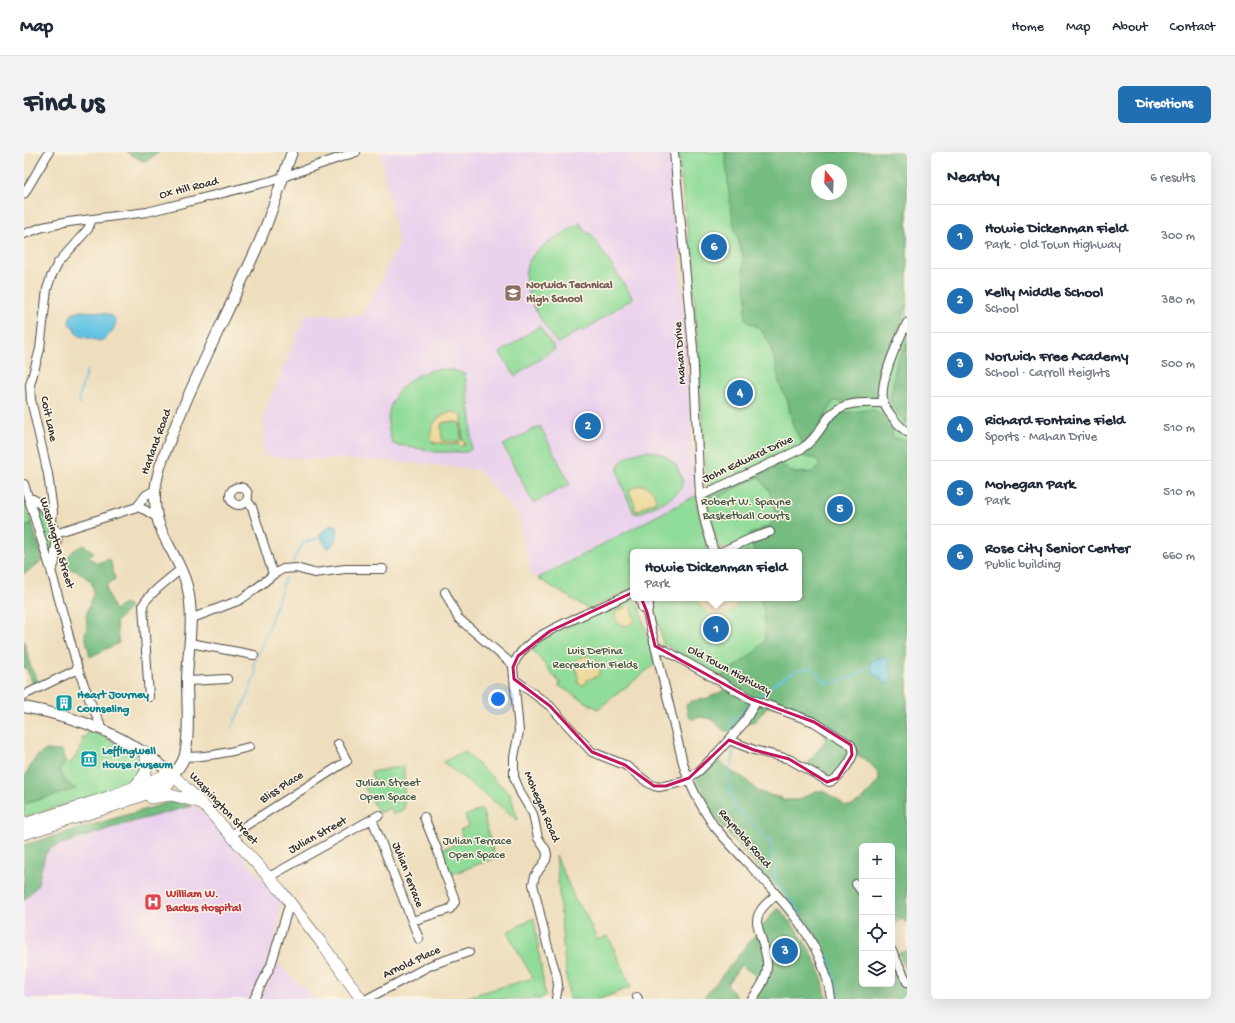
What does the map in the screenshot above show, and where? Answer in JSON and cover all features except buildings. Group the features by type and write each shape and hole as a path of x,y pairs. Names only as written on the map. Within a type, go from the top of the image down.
{"highway":[{"path":"131,789 142,778 147,770 144,751"},
{"path":"166,775 173,775 170,782 165,786 110,807 24,831 166,775"},
{"name":"Washington Street","path":"173,775 202,803 290,902 361,999"},
{"path":"110,807 121,807 165,795 184,797 202,803"}],"main road":[{"name":"Harland Road","path":"173,775 180,766 184,757 187,736 187,681 190,619 188,591 181,569 156,517 155,490 160,466 182,410 258,245 292,152"},
{"path":"24,707 47,712 104,730"},
{"name":"Washington Street","path":"104,730 144,751 173,775"}],"street":[{"path":"24,194 49,152"},
{"name":"Ox Hill Road","path":"24,234 43,227 69,222 147,212 284,176 356,152"},
{"name":"Mahan Drive","path":"674,152 693,348 700,496 713,549"},
{"name":"Coit Lane","path":"52,520 53,512 48,474 31,400 30,385 40,349 47,289 50,277 58,263 88,229 92,219"},
{"path":"907,323 895,349 888,370 883,393 884,403 897,423 907,432"},
{"name":"John Edward Drive","path":"700,496 802,448 812,440 831,414 839,408 853,404 884,403"},
{"name":"Washington Street","path":"24,484 51,570 78,669 104,730"},
{"path":"56,533 136,507 142,499 155,490"},
{"path":"29,498 36,500 52,520 56,533 55,564 51,570"},
{"path":"247,500 252,507 273,574"},
{"path":"136,507 145,510 156,517"},
{"path":"728,549 770,532"},
{"path":"190,619 236,602 281,569 292,567 312,573 349,569 383,569"},
{"path":"149,697 143,605 146,600 181,569"},
{"path":"445,592 462,622 513,665 521,652 542,636 630,593"},
{"name":"Reynolds Road","path":"641,601 642,607 647,612"},
{"name":"Reynolds Road","path":"649,601 647,612 688,779 699,802 714,826 776,894 796,919 814,946 826,974 831,999"},
{"path":"190,643 254,655"},
{"name":"Old Town Highway","path":"656,647 665,650 756,702 818,723 849,744 853,749 851,757 838,778 829,782 789,759 754,750 729,740"},
{"name":"Mohegan Road","path":"513,665 519,731 514,757 513,774 518,790 533,814 538,837 547,853 546,860 535,876 533,884 548,947 557,977 558,986 556,999"},
{"path":"24,695 78,669"},
{"path":"187,681 227,679"},
{"path":"514,679 550,706 594,754 626,765 647,782 656,787 666,786 688,779 699,771 747,719 756,702"},
{"name":"Bliss Place","path":"231,835 346,761 338,744"},
{"path":"184,757 216,754 249,747"},
{"path":"412,921 450,909 455,902 439,854 424,816"},
{"name":"Julian Terrace","path":"376,817 419,939"},
{"name":"Julian Street","path":"269,877 376,817"},
{"path":"856,884 859,888"},
{"path":"752,999 765,978 767,966 757,916 776,894"},
{"path":"254,999 271,965 290,902"},
{"name":"Arnold Place","path":"367,999 432,965 469,952"},
{"path":"895,957 907,982"}],"highlighted area":[{"path":"638,590 647,612 655,646 751,699 814,722 851,745 852,755 838,778 827,782 789,759 754,750 729,740 689,778 666,786 654,786 625,765 592,752 550,706 514,679 513,667 518,656 550,631"}],"shaded area":[{"name":"Norwich Technical High School","path":"380,152 671,152 681,273 695,496 538,578 531,574 519,516 478,470 428,464 263,456 264,414 306,314 362,316 399,245"},
{"name":"William W. Backus Hospital","path":"192,805 207,815 281,900 278,925 272,950 249,999 24,999 24,900 37,886 45,855 48,850 114,827"},
{"path":"277,963 302,986 314,999 259,999"}],"green space":[{"path":"127,152 159,152 148,160 142,161"},
{"name":"Robert W. Spayne Basketball Courts","path":"678,152 728,152 752,279 907,172 907,917 895,923 895,843 859,843 859,987 895,987 895,965 907,991 907,999 836,985 824,951 813,932 783,894 720,824 695,782 709,770 754,791 782,798 814,821 843,828 890,767 813,715 750,693 663,644 654,601 802,601 802,549 738,549 751,543 719,549 707,503 758,477 707,491 692,266"},
{"path":"725,152 907,152 907,303 898,330 888,350 879,397 863,401 833,401 824,419 803,444 793,427 788,402 779,383 770,344 762,331 747,322 746,319 745,312 747,298 743,270 743,256 734,226"},
{"path":"580,223 587,233 591,234 633,298 583,331 581,329 557,343 531,300 525,276 527,264 534,254 550,241"},
{"path":"539,326 555,349 515,376 500,353"},
{"path":"907,343 907,423 894,410 890,399 897,361"},
{"path":"440,369 452,370 465,374 471,419 471,449 467,452 437,452 393,444 389,431 388,418 396,394 414,377 426,372","holes":["451,412 462,415 462,440 465,443 464,446 459,444 434,443 432,441 431,435"]},
{"path":"872,409 875,410 881,414 893,427 892,435 894,438 907,440 907,923 900,916 895,917 895,843 859,843 859,987 895,987 895,973 907,999 837,999 833,976 826,955 816,935 774,880 716,817 696,774 716,759 732,772 744,778 759,792 785,800 798,800 816,791 823,791 845,806 852,806 863,799 879,780 877,772 871,764 867,760 854,754 833,780 811,768 809,761 826,738 816,719 798,711 779,707 767,707 755,721 738,726 733,731 725,731 711,719 701,717 694,719 690,718 686,705 692,701 708,698 723,691 723,674 725,671 735,667 755,652 762,644 765,639 764,611 761,601 802,601 802,549 753,549 749,535 772,524 775,512 769,491 759,477 707,503 707,491 752,468 757,476 779,466 786,467 790,471 796,473 814,472 819,465 819,462 813,458 804,457 804,455 817,443 830,423 839,415"},
{"path":"443,422 457,422 460,424 461,441 443,442 441,440 441,426"},
{"path":"540,426 570,484 533,503 503,445"},
{"path":"645,451 651,451 663,455 672,461 679,470 682,478 682,485 674,496 638,514 634,513 622,486 618,470 624,459","holes":["656,502 642,508 639,511 636,511 635,505"]},
{"path":"695,496 707,549 630,549 630,590 588,609 538,578"},
{"path":"24,499 41,553 24,559"},
{"path":"33,502 49,519 53,532 52,563"},
{"path":"32,523 43,560 24,574 24,528"},
{"path":"84,545 94,552 89,557 97,563 110,559 115,579 107,585 107,591 114,610 126,603 130,607 116,622 119,643 90,657 85,635 87,627 86,615 94,592 91,581 77,571 67,569 69,556 73,551"},
{"name":"Luis DePina Recreation Fields","path":"627,599 630,600 630,601 634,601 639,606 655,664 598,709 559,686 560,683 530,647 549,635"},
{"path":"24,640 31,668 39,682 34,685 26,668 24,668"},
{"path":"88,731 101,735 140,758 143,762 139,776 116,789 24,817 24,804 75,789 66,782 59,769 65,762 71,763 83,745 82,737 86,737"},
{"path":"46,750 62,751 65,762 59,770 66,782 76,789 24,804 24,778 36,757"},
{"path":"464,751 510,794 518,820 443,762"},
{"name":"Julian Street Open Space","path":"404,766 404,809 393,815 390,808 379,813 365,788 374,783 371,772"},
{"path":"174,801 191,806 114,827 50,848 45,855 37,886 24,900 24,845"},
{"name":"Julian Terrace Open Space","path":"482,809 495,858 450,875 440,850 464,841 460,830 469,826 465,816"},
{"path":"556,855 575,900 586,915 597,940 608,936 631,987 600,999 569,999"},
{"path":"778,907 809,949 820,973 826,999 754,999 756,976 741,965 727,984 738,999 703,999"},
{"path":"534,918 545,995 541,999 460,999 533,978 507,932"},
{"path":"907,951 907,975 899,953"}],"sand":[{"path":"446,413 459,413 462,415 462,440 465,443 463,446 458,444 435,443 431,440 431,430 435,422","holes":["457,422 461,424 461,440 459,442 442,441 442,423"]},
{"path":"641,485 652,490 656,501 637,511 635,510 635,505 629,491 634,487"},
{"path":"698,601 710,601 716,608 727,601 736,601 738,604 727,613 721,615 709,613 700,605"},
{"path":"629,604 632,606 631,609 635,620 626,626 617,622 615,616 616,611 627,607"},
{"path":"585,656 596,660 600,672 598,676 587,680 586,684 582,685 578,683 575,663 580,658"}],"water":[{"path":"81,311 98,312 110,315 116,322 113,330 100,341 79,336 75,332 74,328 69,324 72,314"},
{"path":"332,524 336,525 337,535 335,541 328,549 319,535"},
{"path":"884,657 888,660 891,672 889,684 886,684 874,674 870,668 871,661"}],"waterway":[{"path":"80,405 79,397 87,370"},
{"path":"293,564 294,558 303,543 319,538"},
{"path":"231,728 247,698 256,672 253,666 268,630 285,578"},
{"path":"757,698 776,683 791,673 799,670 813,668 824,681 829,684 853,677 869,665"},
{"path":"731,730 730,724 750,704"},
{"path":"733,749 733,760 727,776 732,802 735,807 771,843 776,883 794,903 829,959 840,999"}],"place":[{"name":"Rose City Senior Center","path":"714,247"},
{"name":"Norwich Technical High School","path":"513,293"},
{"name":"Richard Fontaine Field","path":"740,393"},
{"name":"Kelly Middle School","path":"588,426"},
{"name":"Mohegan Park","path":"840,509"},
{"name":"Howie Dickenman Field","path":"716,629"},
{"name":"Heart Journey Counseling","path":"64,703"},
{"name":"Leffingwell House Museum","path":"89,759"},
{"name":"William W. Backus Hospital","path":"153,902"},
{"name":"Norwich Free Academy","path":"785,951"}]}
